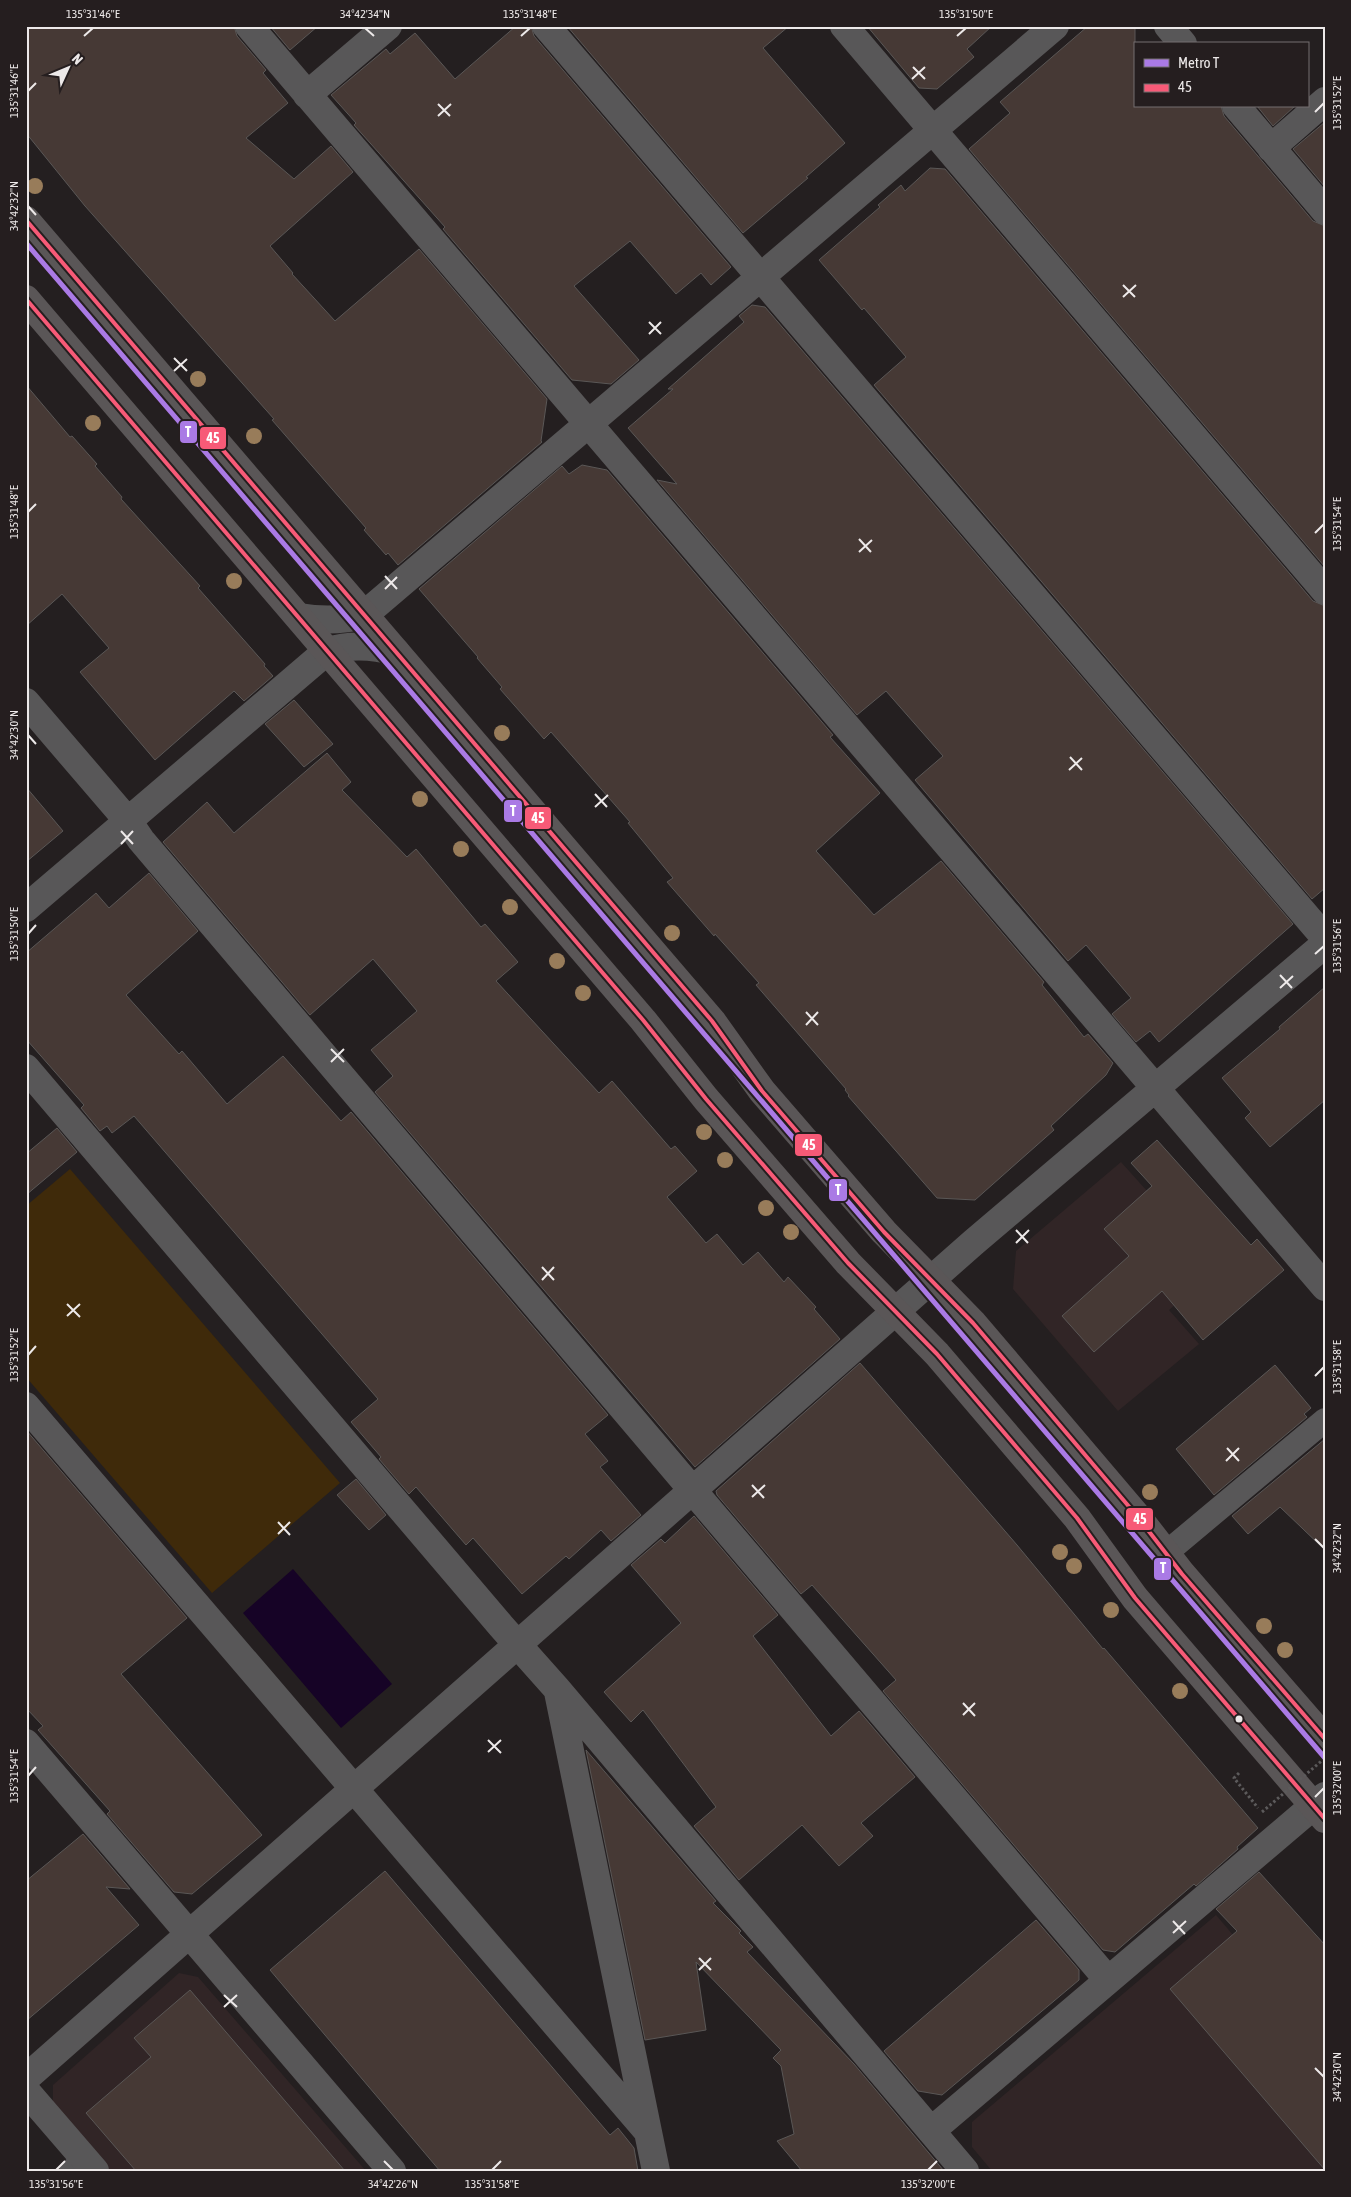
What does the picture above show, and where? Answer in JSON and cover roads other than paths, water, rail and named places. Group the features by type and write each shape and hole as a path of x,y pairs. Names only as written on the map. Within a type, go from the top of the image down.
{"main road":[{"path":"26,220 712,1021 762,1091 873,1220 973,1323 1325,1739"},
{"path":"26,299 643,1020 706,1099 848,1263 937,1354 1077,1518 1136,1598 1321,1807"}],"street":[{"path":"249,26 1325,1287"},
{"path":"307,95 388,26"},
{"path":"546,26 1325,938"},
{"path":"844,26 1325,591"},
{"path":"299,617 323,621 342,620 364,615 1055,26"},
{"path":"1168,26 1180,42"},
{"path":"1271,148 1325,101"},
{"path":"1238,108 1325,211"},
{"path":"26,908 327,651 342,646 359,645 376,646 396,652"},
{"path":"26,702 1108,1980"},
{"path":"26,2078 931,1280 1325,944"},
{"path":"26,1068 517,1645 557,1689 965,2171"},
{"path":"26,1406 648,2132"},
{"path":"557,1689 656,2171"},
{"path":"26,1743 392,2171"},
{"path":"931,2130 1108,1980 1321,1807"},
{"path":"26,2091 84,2167"}],"lane":[{"path":"1166,1553 1325,1420"}],"metro line":[{"name":"T","path":"26,243 1325,1758"}]}
